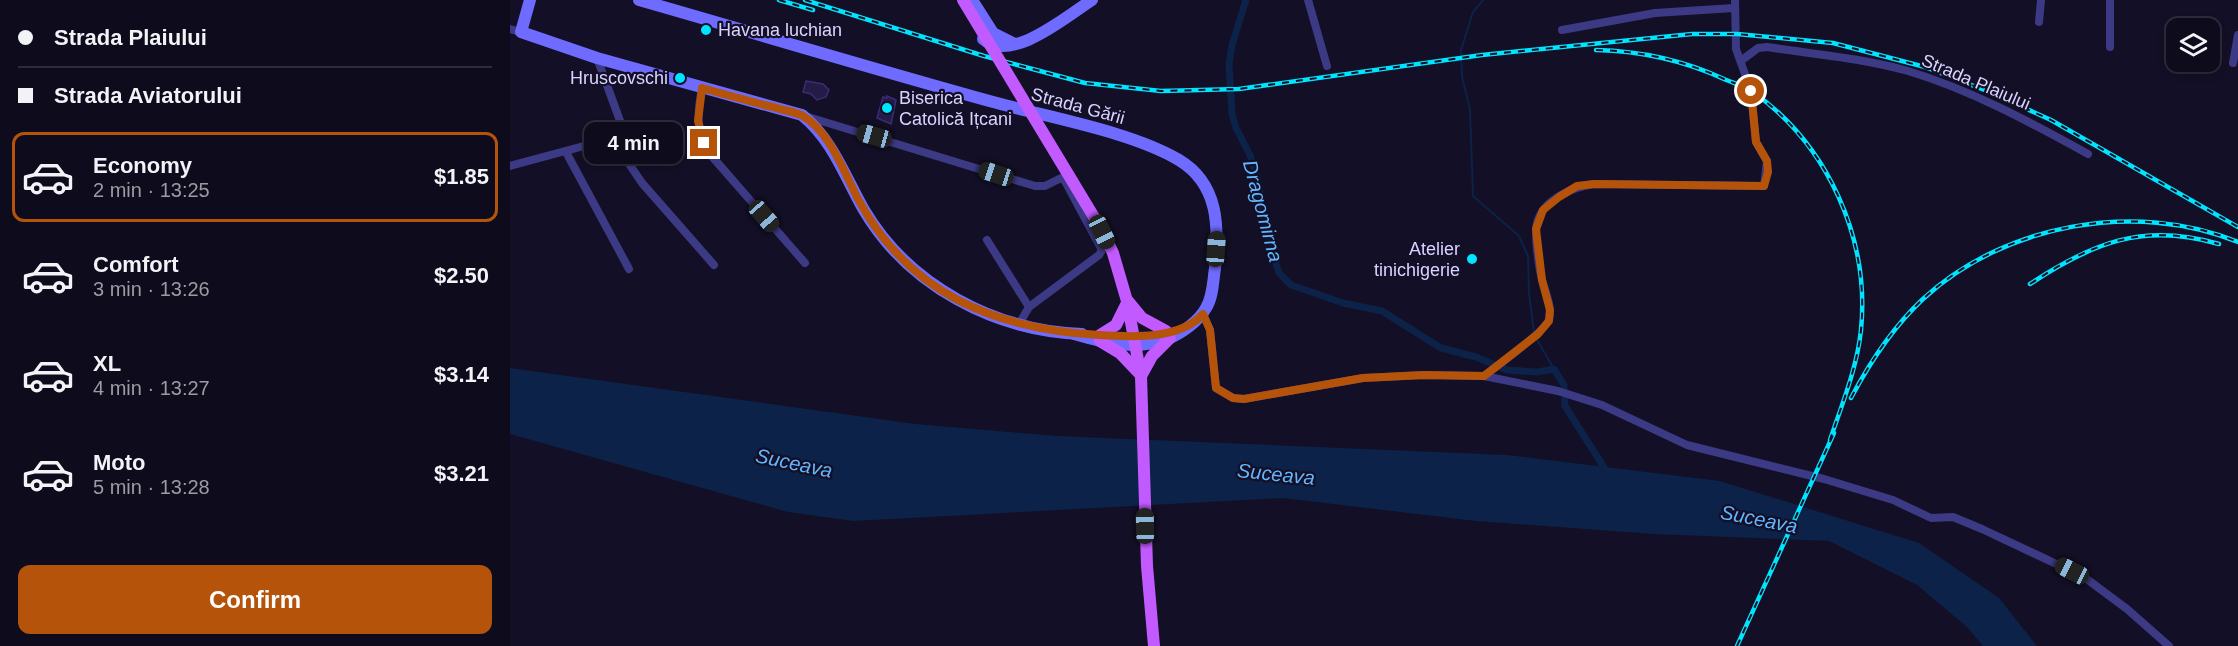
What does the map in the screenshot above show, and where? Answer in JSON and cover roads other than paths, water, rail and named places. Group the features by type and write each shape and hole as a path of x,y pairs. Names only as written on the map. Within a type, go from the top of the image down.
{"main road":[{"path":"963,0 1113,253 1127,301 1141,376 1147,566 1154,646"},
{"path":"1127,301 1142,318 1168,335 1152,356 1141,376"},
{"path":"1127,301 1125,310 1116,325 1100,338 1127,358 1141,376"}],"street":[{"path":"530,0 515,31 597,58 802,115 1035,186 1045,186 1061,178 1065,180 1102,250 1099,255 1029,307 1019,324"},
{"name":"Strada Gării","path":"639,0 944,88 1115,134 1148,145 1182,161 1207,187 1217,218 1213,283 1208,306 1203,314"},
{"path":"958,0 981,36 988,43 1002,46 1023,43 1092,0"},
{"path":"972,0 988,27 998,38 1023,43"},
{"path":"1308,0 1327,66"},
{"path":"2039,22 2041,0"},
{"path":"2110,0 2110,47"},
{"path":"1484,376 1535,336 1549,321 1550,310 1542,280 1537,223 1543,210 1559,197 1577,186 1594,184 1762,187 1768,172 1766,156 1756,142 1751,91 1742,60 1736,49 1735,4 1655,13 1562,30"},
{"path":"2233,63 2238,35"},
{"name":"Strada Plaiului","path":"1742,60 1758,48 1767,47 1908,71 1948,85 2013,114 2088,154"},
{"path":"510,166 621,136 624,129 597,58"},
{"path":"702,88 698,108 699,133 709,153 805,263"},
{"path":"802,115 826,139 863,208 890,248 936,287 957,300 988,314 1019,324 1100,338 1134,341 1168,335 1184,329 1203,314 1210,330 1216,388 1233,398 1244,399 1363,378 1424,375 1484,376 1558,391 1602,405 1687,445 1824,479 1893,500 1931,519 1953,517 1982,529 2084,577 2127,609 2169,646"},
{"path":"613,140 642,183 714,265"},
{"path":"566,152 629,269"},
{"path":"987,240 1029,307"}],"water":[{"name":"Suceava","path":"510,368 915,424 1057,436 1507,455 1720,481 1919,543 1999,598 2037,646 1983,646 1967,627 1917,585 1829,541 1654,534 1476,521 1283,498 853,521 788,512 510,434"}],"waterway":[{"name":"Dragomirna","path":"1246,0 1232,45 1229,64 1232,114 1236,128 1250,155 1257,178 1269,242 1279,273 1291,285 1343,303 1382,311 1441,348 1476,357 1507,370 1537,372 1554,369 1564,385 1565,406 1607,472"},
{"path":"1483,0 1473,12 1461,50 1462,77 1470,109 1473,196 1519,236 1528,256 1529,293 1534,333"},
{"path":"1536,338 1554,369"}],"railway":[{"path":"779,0 813,10"},
{"path":"805,0 984,56 1085,83 1161,91 1239,89 1482,55 1692,34 1737,34 1833,43 1925,67 1987,91 2051,120 2238,227"},
{"path":"1596,50 1629,52 1677,62 1709,72 1746,88 1780,114 1803,139 1823,167 1851,229 1862,296 1861,330 1856,358 1830,440"},
{"path":"1851,398 1883,346 1923,299 1956,273 1992,253 2031,237 2073,227 2115,222 2157,223 2199,229 2238,242"},
{"path":"2030,284 2075,257 2119,240 2166,235 2219,244"},
{"path":"1737,646 1834,433"}],"place":[{"name":"Havana luchian","path":"706,30"},
{"name":"Hruscovschi","path":"680,78"},
{"name":"Biserica Catolică Ițcani","path":"887,108"},
{"name":"Atelier tinichigerie","path":"1472,259"}]}
